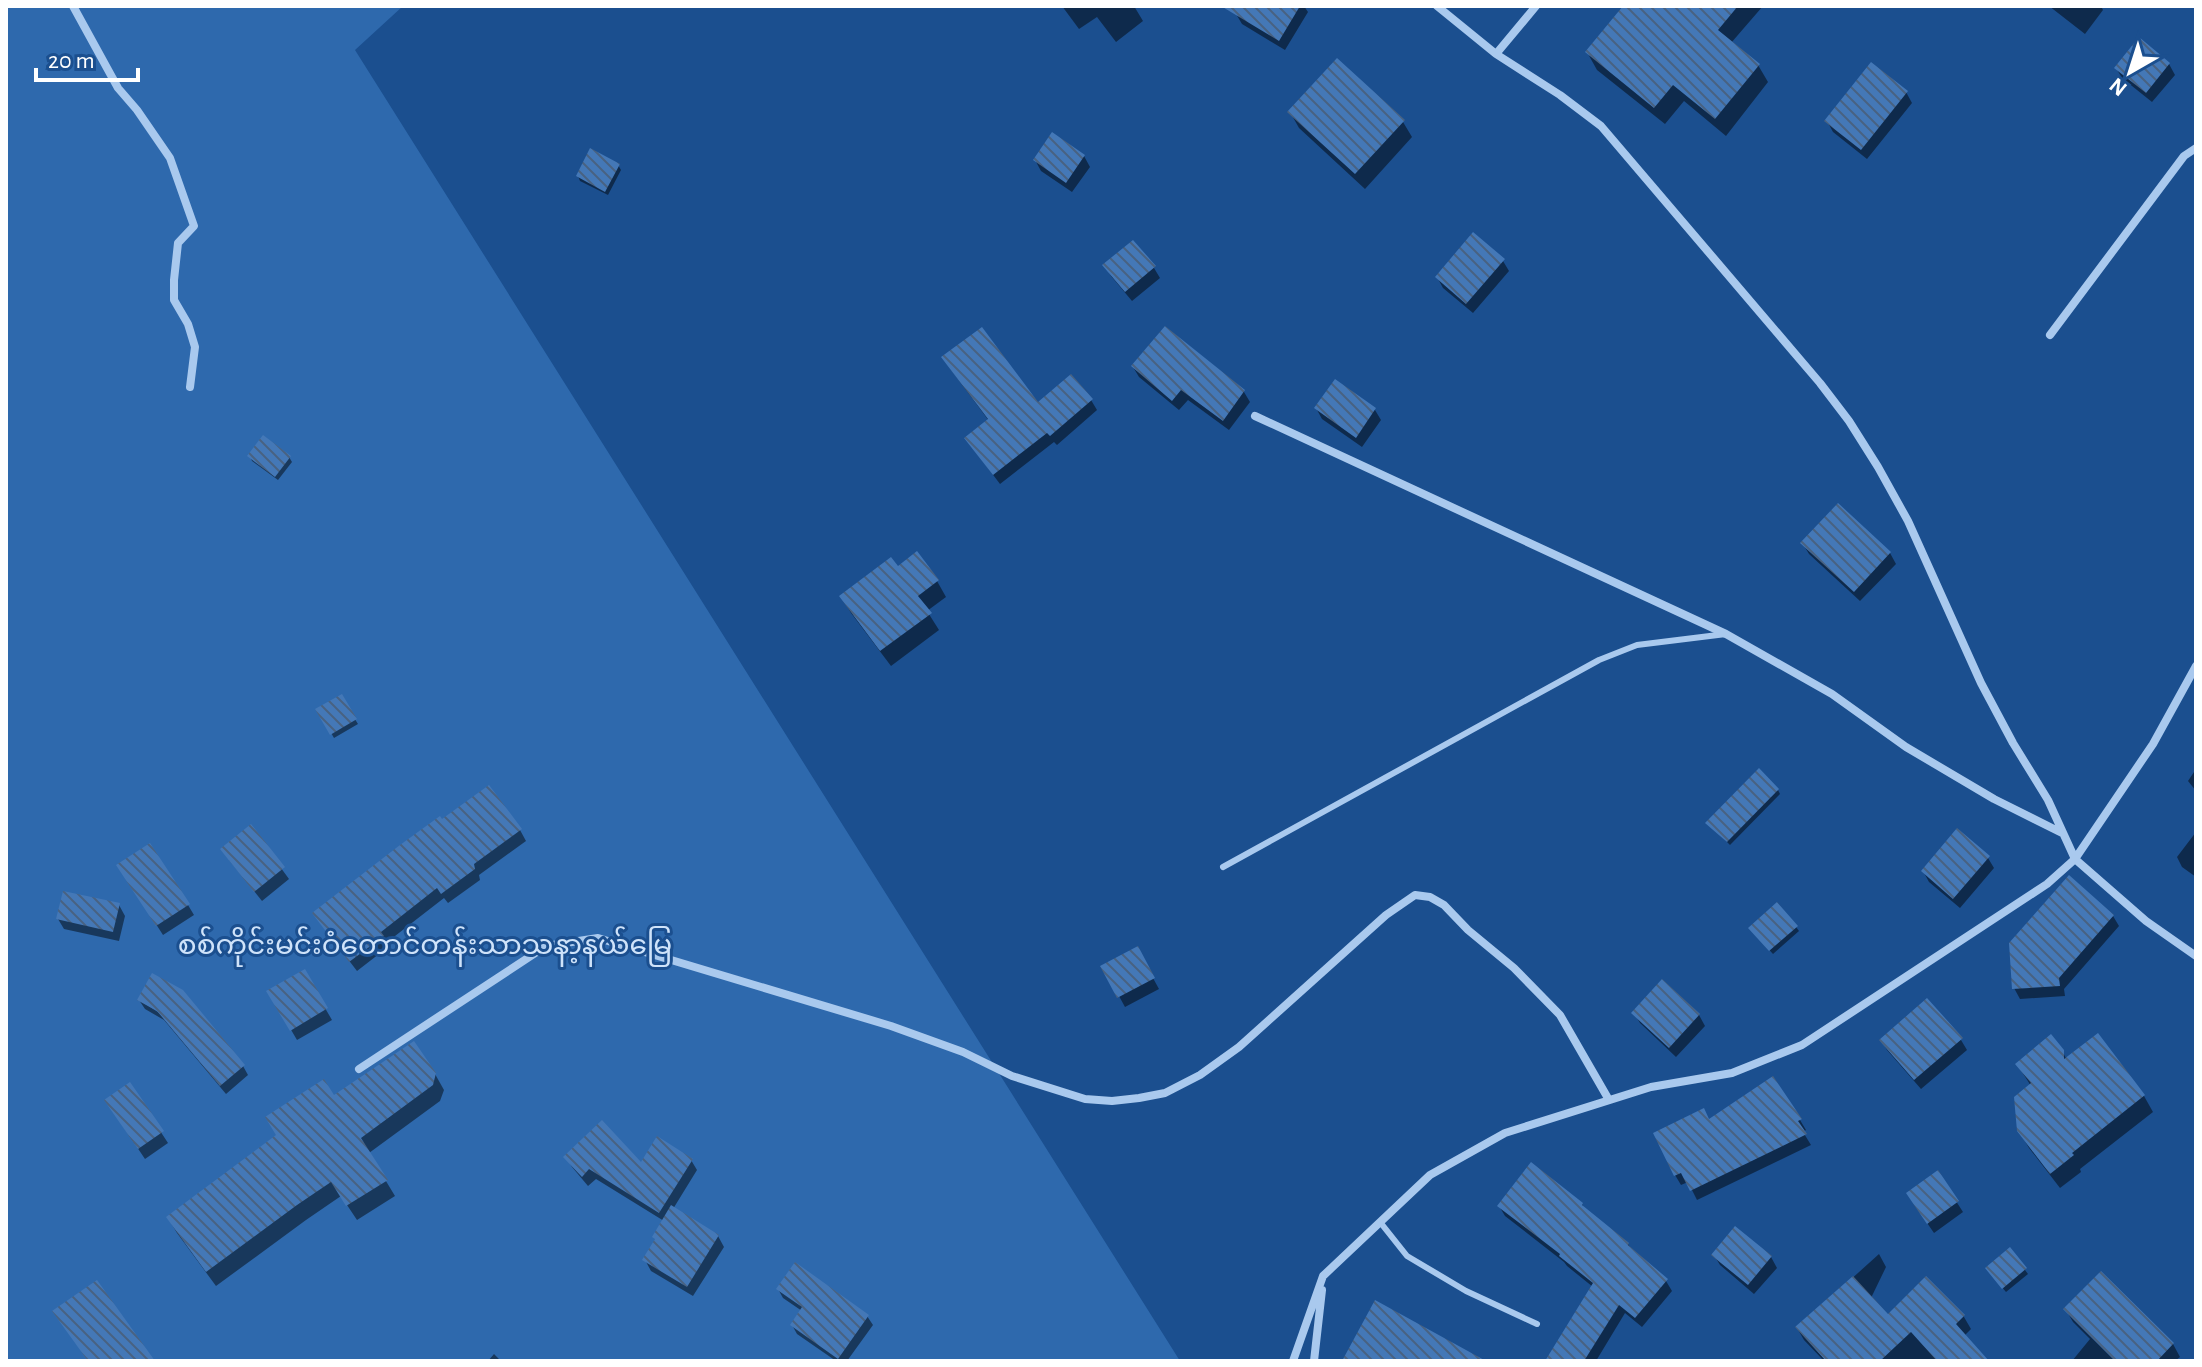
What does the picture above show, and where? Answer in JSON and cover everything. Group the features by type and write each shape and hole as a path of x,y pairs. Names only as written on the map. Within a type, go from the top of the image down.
{"street":[{"path":"73,6 118,88 170,158 194,226 178,243 174,280 174,300 188,324 195,347 190,387"},
{"path":"1437,6 1496,54 1601,126 1784,339 1849,421 1878,467 1908,521 1981,683 2048,800 2075,859 2146,921 2196,956"},
{"path":"1496,54 1536,6"},
{"path":"2050,335 2184,156 2196,148"},
{"path":"1255,416 1726,634 1832,694 1906,747 1994,799 2063,833"},
{"path":"1293,1361 1323,1276 1430,1175 1505,1133 1651,1087 1732,1073 1802,1045 2047,884 2075,859 2153,744 2196,666"},
{"path":"359,1069 546,946 598,938 891,1026 963,1052 1012,1076 1085,1099 1112,1101 1139,1098 1165,1093 1200,1075 1228,1055 1386,915 1415,895 1430,897 1444,905 1468,930 1514,968 1560,1015 1609,1100"},
{"path":"1314,1361 1323,1276"}],"lane":[{"path":"1223,867 1599,660 1637,645 1726,634"},
{"path":"1380,1222 1407,1256 1466,1291 1537,1324"}],"green space":[{"name":"စစ်ကိုင်းမင်းဝံတောင်တန်းသာသနာ့နယ်မြေ","path":"6,6 403,6 355,50 1180,1361 6,1361"}],"building":[{"path":"1221,6 1300,6 1279,41"},
{"path":"1623,6 1738,6 1718,30 1760,64 1715,119 1673,85 1654,108 1585,52"},
{"path":"2139,37 2170,63 2146,93 2114,68"},
{"path":"1337,58 1405,120 1355,174 1287,112"},
{"path":"1871,62 1908,91 1861,150 1824,121"},
{"path":"1052,132 1085,155 1066,183 1033,160"},
{"path":"590,148 620,164 605,192 576,176"},
{"path":"1473,232 1505,259 1466,304 1435,277"},
{"path":"1133,240 1156,266 1125,292 1102,265"},
{"path":"1165,326 1245,390 1223,421 1181,390 1172,401 1131,366"},
{"path":"982,327 1038,402 1071,374 1093,399 1050,436 1047,433 993,475 964,438 988,419 941,357"},
{"path":"1335,379 1376,408 1356,438 1314,408"},
{"path":"263,435 291,456 275,477 247,456"},
{"path":"1838,503 1891,552 1854,592 1800,543"},
{"path":"917,551 939,580 918,596 932,613 880,651 839,596 891,557 898,566"},
{"path":"342,694 357,719 330,735 315,709"},
{"path":"1759,768 1779,789 1727,842 1705,823"},
{"path":"489,785 522,829 474,864 475,869 441,894 437,888 381,932 384,936 349,962 312,913 440,816 442,819"},
{"path":"251,824 285,867 254,892 220,849"},
{"path":"1957,828 1990,856 1953,899 1921,871"},
{"path":"150,843 190,904 156,926 116,865"},
{"path":"2069,875 2114,915 2059,978 2060,986 2012,989 2009,943"},
{"path":"63,891 120,903 113,932 56,919"},
{"path":"1777,902 1798,926 1769,951 1748,928"},
{"path":"1138,946 1155,978 1117,998 1100,966"},
{"path":"305,969 328,1008 290,1031 266,991"},
{"path":"152,973 183,990 245,1065 220,1086 157,1011 137,1000"},
{"path":"1662,979 1700,1014 1669,1048 1631,1013"},
{"path":"1927,998 1963,1038 1914,1080 1879,1040"},
{"path":"2098,1033 2145,1095 2050,1174 2017,1131 2014,1097 2031,1083 2015,1064 2051,1034 2064,1050 2064,1059"},
{"path":"414,1041 436,1073 433,1085 361,1138 388,1180 346,1206 331,1182 206,1272 166,1217 276,1135 265,1117 324,1079 334,1095"},
{"path":"1773,1076 1802,1119 1798,1121 1807,1134 1690,1191 1681,1173 1674,1176 1653,1133 1704,1108 1709,1119"},
{"path":"130,1082 164,1131 138,1149 104,1100"},
{"path":"602,1120 641,1162 657,1136 693,1159 659,1213 589,1169 582,1177 563,1157"},
{"path":"1531,1162 1583,1203 1668,1279 1635,1318 1619,1305 1584,1361 1545,1361 1593,1283 1497,1206"},
{"path":"1938,1170 1959,1201 1927,1224 1906,1193"},
{"path":"671,1205 719,1235 687,1287 642,1260"},
{"path":"1735,1226 1772,1256 1748,1285 1711,1255"},
{"path":"2010,1247 2027,1268 2002,1289 1985,1268"},
{"path":"795,1262 869,1315 838,1359 790,1325 802,1307 776,1289"},
{"path":"2101,1271 2174,1343 2157,1361 2115,1361 2063,1309"},
{"path":"1853,1276 1888,1314 1926,1276 1965,1315 1956,1324 1989,1361 1937,1361 1911,1332 1880,1361 1826,1361 1795,1327"},
{"path":"97,1280 155,1361 88,1361 52,1311"},
{"path":"1375,1300 1486,1361 1342,1361"}]}
